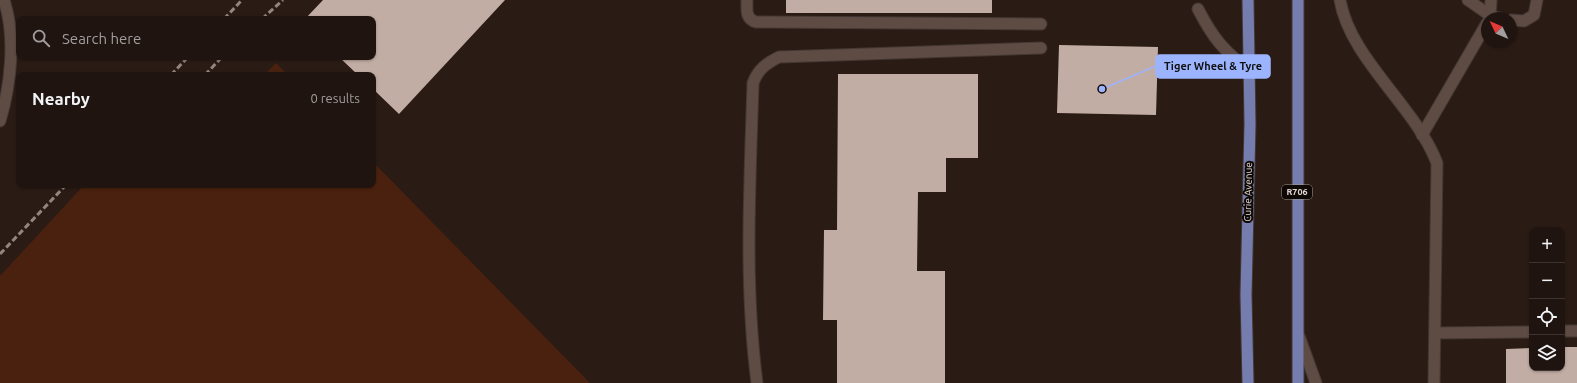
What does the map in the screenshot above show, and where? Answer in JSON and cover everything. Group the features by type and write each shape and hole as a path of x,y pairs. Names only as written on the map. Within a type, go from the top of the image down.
{"main road":[{"name":"Curie Avenue","path":"1248,0 1250,124 1246,295 1248,383"},
{"name":"R706","path":"1298,0 1298,383"}],"street":[{"path":"0,121 10,65 11,33 4,0"},
{"path":"747,0 748,16 752,21 756,22 1041,24"},
{"path":"1340,0 1344,17 1356,41 1422,135 1437,163 1434,383"},
{"path":"1468,0 1483,12"},
{"path":"1491,0 1492,12"},
{"path":"1517,20 1524,21 1534,15 1537,0"},
{"path":"1198,10 1212,36 1220,46 1249,71"},
{"path":"1422,135 1481,37"},
{"path":"758,383 752,344 748,284 754,83 759,71 768,62 779,57 1041,48"},
{"path":"1565,331 1577,331"},
{"path":"1297,332 1316,383"},
{"path":"1435,333 1529,332"}],"shaded area":[{"path":"276,63 285,72 267,72"},
{"path":"376,165 590,383 0,383 0,276 81,188 376,188"}],"building":[{"path":"323,0 505,0 399,114 376,92 376,72 355,72 342,60 376,60 376,16 308,16"},
{"path":"786,0 992,0 992,13 786,13"},
{"path":"1059,45 1158,47 1156,115 1057,113"},
{"path":"838,74 978,74 978,158 946,158 946,192 918,192 917,271 945,271 945,383 837,383 837,320 823,320 824,230 837,230"},
{"path":"1565,347 1577,347 1577,383 1506,383 1506,349 1529,348 1529,371 1565,371"}],"railway":[{"path":"227,16 242,0"},
{"path":"265,16 283,0"},
{"path":"174,72 185,60"},
{"path":"208,72 219,60"},
{"path":"0,254 63,188"}],"place":[{"name":"Tiger Wheel & Tyre","path":"1102,89"}]}
